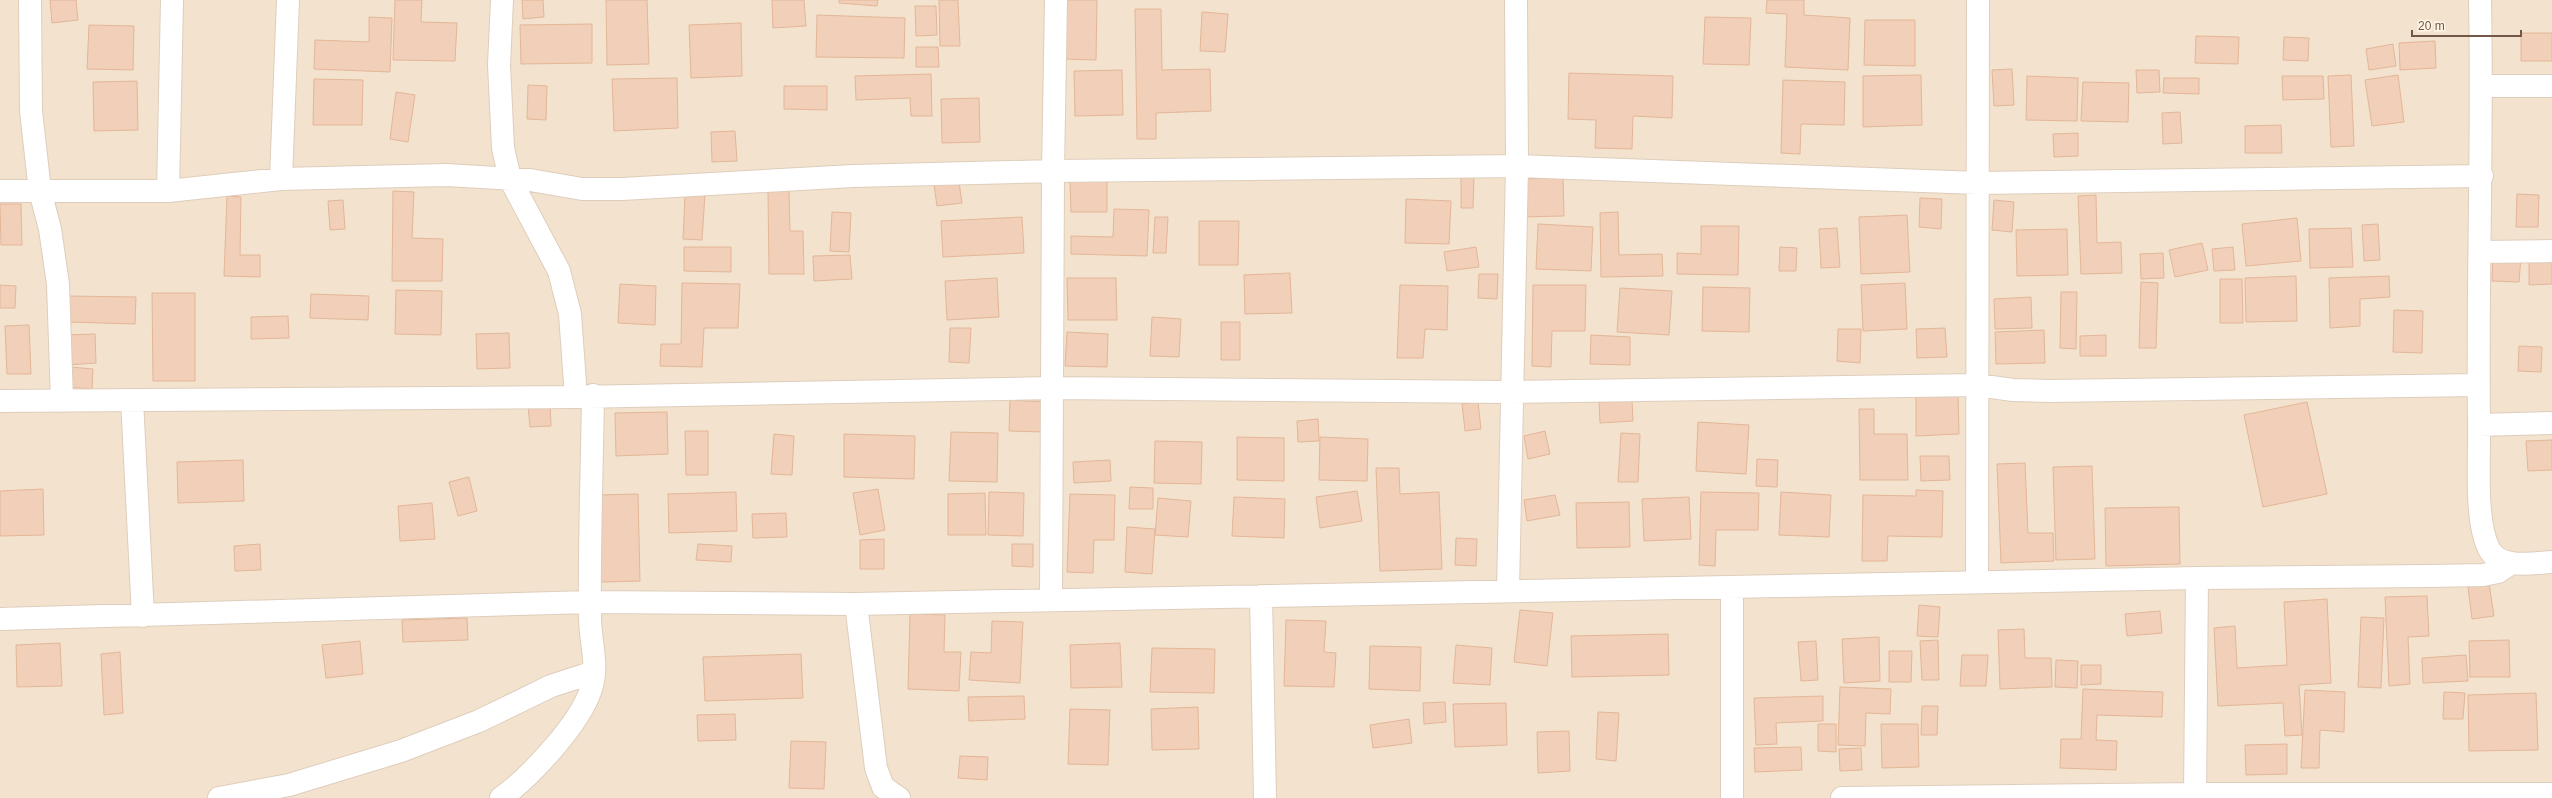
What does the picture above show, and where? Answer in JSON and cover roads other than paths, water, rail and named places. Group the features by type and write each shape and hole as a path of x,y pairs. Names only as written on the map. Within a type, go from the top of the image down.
{"street":[{"path":"30,0 31,111 40,191 50,229 58,284 62,401"},
{"path":"168,191 172,0"},
{"path":"281,179 287,78 288,0"},
{"path":"501,798 530,773 569,728 586,702 592,689 596,658 590,620 584,396 570,314 559,272 510,179 503,148 499,65 502,0"},
{"path":"1051,600 1053,171 1056,0"},
{"path":"1508,591 1511,392 1517,166 1516,0"},
{"path":"1977,582 1978,0"},
{"path":"2480,0 2482,176 2480,252 2479,493 2485,537 2489,550 2498,558 2510,564 2552,562"},
{"path":"2482,86 2552,86"},
{"path":"0,191 168,191 281,179 446,175 510,179 582,189 622,189 845,176 1053,171 1517,166 1978,183 2482,176"},
{"path":"2480,252 2552,251"},
{"path":"0,402 584,396 1052,388 1511,392 1977,385 2013,390 2049,391 2479,385"},
{"path":"132,400 143,616"},
{"path":"2479,425 2552,423"},
{"path":"0,619 590,602 856,604 2198,578 2483,575 2498,572 2510,564"},
{"path":"2195,796 2198,578"},
{"path":"1732,587 1732,798"},
{"path":"1261,596 1265,798"},
{"path":"856,604 876,768 883,787 898,798"},
{"path":"219,798 288,785 387,755 479,721 551,686 594,672"},
{"path":"1842,798 2552,794"}]}
